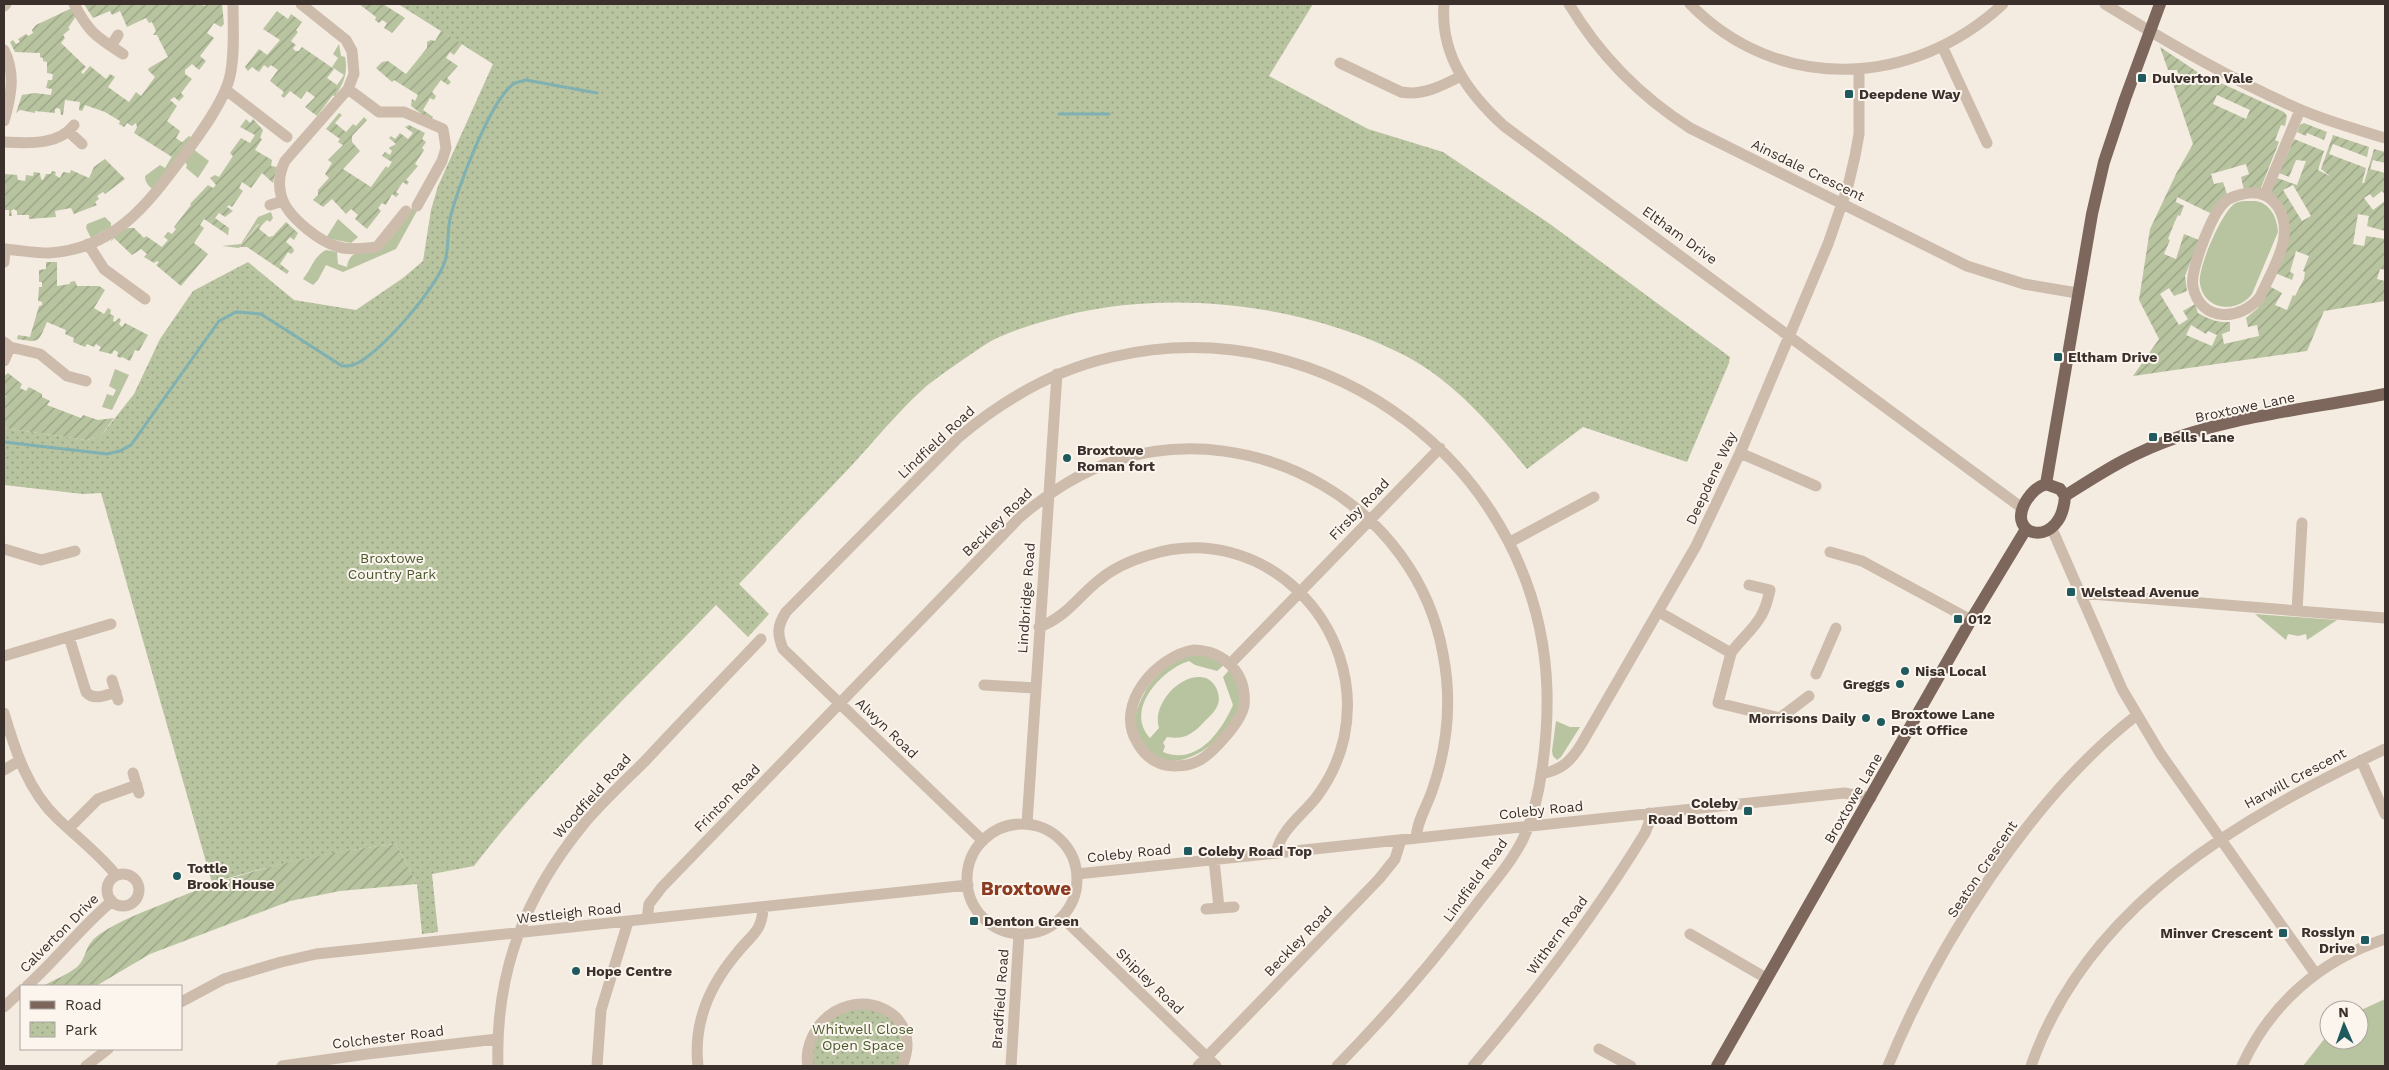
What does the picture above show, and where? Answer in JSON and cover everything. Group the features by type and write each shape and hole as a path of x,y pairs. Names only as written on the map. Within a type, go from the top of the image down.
{"main road":[{"path":"2046,484 2077,294 2104,162 2160,4"},
{"name":"Broxtowe Lane","path":"2065,496 2105,470 2142,451 2186,435 2244,420 2385,394"},
{"path":"2046,484 2060,489 2065,496 2063,510 2052,529 2039,533 2026,528 2021,521 2022,508 2032,492 2046,484"},
{"name":"Broxtowe Lane","path":"1717,1066 1971,620 2026,528"}],"street":[{"path":"74,4 90,31 124,54"},
{"path":"4,262 4,249 47,253 88,244 114,232 143,208 192,145 226,90 232,58 232,4"},
{"path":"301,4 346,40 352,51 354,74 348,89 285,161 281,170 280,184 283,200 289,211 318,237 342,253 377,247 406,211"},
{"name":"Eltham Drive","path":"1444,4 1446,36 1461,76 1476,99 1504,126 1789,334 2022,508"},
{"name":"Ainsdale Crescent","path":"1570,4 1606,56 1638,89 1663,110 1690,128 1935,251 1986,273 2024,284 2077,294"},
{"path":"1690,4 1735,40 1774,58 1807,66 1859,70 1910,60 1943,48 1966,34 2003,4"},
{"path":"2105,4 2224,72 2300,110 2385,138"},
{"path":"111,46 118,35"},
{"path":"1943,48 1987,143"},
{"path":"4,50 11,67 12,81 9,104 4,121"},
{"path":"1340,63 1401,92 1410,94 1438,88 1461,76"},
{"name":"Deepdene Way","path":"1541,774 1559,770 1572,759 1696,546 1740,453 1828,244 1842,204 1856,156 1859,134 1859,70"},
{"path":"348,89 379,112 404,112 443,129 446,148 417,206"},
{"path":"226,90 287,137"},
{"path":"2264,194 2300,110"},
{"path":"275,126 284,117"},
{"path":"4,142 33,144 61,136 71,128 82,144"},
{"path":"2248,193 2264,194 2272,200 2284,219 2286,235 2260,297 2256,303 2229,316 2207,311 2197,299 2192,273 2217,211 2222,204 2232,197 2248,193"},
{"path":"270,205 283,200"},
{"path":"88,244 104,269 145,299"},
{"path":"4,361 7,344 40,354 62,373 86,382"},
{"name":"Lindfield Road","path":"778,632 778,626 786,612 959,437 1002,404 1029,387 1057,374 1099,360 1139,352 1217,348 1258,353 1290,361 1334,377 1373,397 1414,425 1440,448 1474,485 1510,542 1529,588 1544,653 1548,714 1541,774 1523,840 1506,866 1424,973 1337,1066"},
{"name":"Lindbridge Road","path":"1027,824 1057,374"},
{"path":"69,390 73,378"},
{"name":"Beckley Road","path":"839,703 1020,518 1048,495 1071,480 1118,460 1174,449 1209,448 1251,455 1298,471 1341,495 1370,520 1398,552 1420,588 1436,627 1444,661 1448,706 1446,741 1438,772 1418,825 1416,838"},
{"name":"Firsby Road","path":"1230,664 1440,448"},
{"path":"1740,453 1816,486"},
{"path":"1510,542 1594,497"},
{"path":"2298,611 2302,523"},
{"path":"2052,529 2122,689 2160,753 2316,973"},
{"path":"29,558 33,546"},
{"path":"1039,626 1063,615 1099,580 1116,570 1137,559 1172,550 1206,549 1243,558 1279,574 1301,592 1323,620 1340,655 1347,684 1347,714 1343,739 1334,767 1315,798 1281,836 1276,853"},
{"path":"4,551 29,558 47,560 75,552"},
{"path":"1830,552 1862,561 1971,620"},
{"path":"1750,584 1770,590 1757,622 1731,652 1718,703 1780,718 1809,696"},
{"path":"2079,593 2385,618"},
{"path":"1659,612 1731,652"},
{"path":"4,656 111,624"},
{"path":"1816,674 1836,628"},
{"name":"Alwyn Road","path":"778,632 783,649 983,841"},
{"path":"69,637 86,692 89,696 117,696 112,680"},
{"name":"Woodfield Road","path":"498,1066 497,1039 504,982 517,934 547,874 584,824 761,639"},
{"path":"1194,650 1213,652 1230,664 1240,679 1244,706 1233,726 1207,754 1198,761 1176,766 1158,763 1142,751 1131,731 1130,713 1135,698 1150,677 1177,655 1194,650"},
{"path":"984,685 1035,688"},
{"name":"Frinton Road","path":"647,919 649,904 662,887 839,703"},
{"path":"4,713 19,761 42,801 103,859 116,875"},
{"name":"Seaton Crescent","path":"1888,1066 1920,996 1961,925 2007,856 2039,813 2086,760 2113,734 2138,715"},
{"name":"Harwill Crescent","path":"2031,1066 2051,1019 2077,974 2129,913 2162,882 2222,838 2287,798 2385,749"},
{"path":"2361,760 2385,814"},
{"path":"4,770 19,761"},
{"path":"69,828 98,800 138,789 133,773"},
{"name":"Coleby Road","path":"1077,874 1844,793 1870,798"},
{"name":"Withern Road","path":"1472,1066 1523,1007 1587,919 1645,833 1649,823 1649,813"},
{"path":"1027,824 1045,829 1061,840 1070,852 1077,874 1076,891 1071,904 1062,917 1041,930 1020,934 1007,932 991,924 977,909 968,885 968,869 973,855 983,841 1005,827 1027,824"},
{"name":"Beckley Road","path":"1207,1057 1379,879 1395,858 1402,840"},
{"path":"1214,860 1219,908"},
{"path":"116,875 131,876 138,884 138,894 132,902 119,905 112,901 107,892 107,887 116,875"},
{"name":"Westleigh Road","path":"182,1001 224,980 281,962 316,954 968,885"},
{"name":"Calverton Drive","path":"28,985 51,964 80,929 112,901"},
{"path":"1206,909 1234,906"},
{"path":"698,1066 697,1047 700,1022 706,1000 719,976 760,926 762,908"},
{"name":"Shipley Road","path":"1062,917 1216,1066"},
{"path":"597,1066 601,1010 628,922"},
{"name":"Bradfield Road","path":"1010,1066 1020,934"},
{"path":"1690,934 1766,978"},
{"path":"2242,1066 2263,1028 2281,1005 2316,973 2343,957 2385,939"},
{"name":"Calverton Drive","path":"4,1007 20,993"},
{"path":"808,1066 806,1059 809,1044 821,1023 840,1008 861,1003 885,1008 899,1021 907,1040 902,1066"},
{"name":"Colchester Road","path":"282,1066 497,1039"},
{"path":"1599,1048 1631,1066"},
{"path":"86,1066 107,1050"},
{"path":"1198,1066 1207,1057"}],"green space":[{"path":"84,4 201,4 204,6 208,4 222,4 224,24 221,27 214,23 207,33 214,38 200,56 206,61 199,70 192,64 185,70 185,74 192,79 181,93 184,96 179,101 174,97 170,100 177,106 167,121 180,131 176,138 183,143 172,157 134,133 137,127 136,123 132,126 127,123 124,127 119,124 120,121 105,112 85,105 82,111 79,110 80,102 65,100 63,115 61,115 60,109 57,108 55,113 35,111 35,113 20,110 16,113 22,95 35,93 51,95 52,89 46,88 48,80 52,80 53,74 47,73 47,62 43,61 40,53 15,52 10,42 13,40 16,44 20,42 18,39 26,34 28,36 33,33 32,30 36,25 72,8 76,16 68,28 70,29 63,35 65,38 61,43 86,67 81,72 83,74 90,66 106,79 110,74 115,77 108,87 129,102 136,92 141,96 155,77 148,70 149,68 168,57 157,35 153,35 156,31 152,22 149,23 146,18 127,27 120,11 112,15 110,11 93,18"},
{"path":"359,4 383,4 405,18 392,33 384,28 387,23 382,20 379,23 375,20 376,17"},
{"name":"Broxtowe Country Park","path":"398,4 1313,4 1269,76 1368,129 1443,152 1550,224 1730,357 1729,363 1687,462 1583,427 1527,469 1487,421 1441,379 1406,356 1365,338 1321,323 1275,312 1228,305 1181,302 1134,304 1089,310 1021,328 983,346 942,374 920,392 739,584 769,614 748,637 716,605 591,732 502,831 474,866 432,874 438,932 422,934 417,884 396,844 302,859 212,883 101,493 83,494 4,485 4,428 86,440 100,437 134,394 160,339 193,291 248,262 294,300 356,310 403,278 423,261 431,210 438,186 493,64"},
{"path":"277,11 288,19 291,14 302,22 296,30 298,32 291,41 296,45 293,48 295,51 299,51 302,47 334,69 327,78 337,85 336,91 317,116 305,107 315,97 307,91 301,99 290,91 284,98 281,96 284,92 270,81 278,70 271,65 268,68 264,65 259,72 252,67 248,71 245,67 259,49 267,55 280,40 263,29"},
{"path":"441,31 462,44 454,55 450,52 446,58 458,66 447,78 451,82 448,85 441,80 432,92 436,96 434,100 430,98 423,110 433,117 430,120 411,106 412,99 415,101 418,95 394,80 392,82 376,68 382,62 388,61 406,74 427,48 427,42 435,41"},
{"path":"339,44 341,56 345,57 346,73 341,87 333,96 337,85 344,75 332,67 338,58 333,54"},
{"path":"2160,47 2199,73 2284,112 2287,116 2285,126 2281,125 2275,140 2279,142 2260,190 2244,190 2241,177 2249,174 2246,164 2211,174 2214,184 2223,182 2227,194 2210,213 2177,197 2176,202 2184,206 2174,224 2164,254 2176,259 2184,234 2199,240 2185,276 2187,291 2174,296 2169,288 2160,294 2179,325 2188,319 2183,311 2195,304 2198,313 2217,321 2230,322 2230,331 2222,334 2224,344 2259,336 2257,325 2248,327 2246,318 2258,308 2269,286 2282,293 2275,305 2287,310 2293,295 2295,296 2304,279 2305,272 2303,271 2309,256 2296,251 2290,272 2294,274 2292,280 2275,273 2286,246 2270,194 2277,178 2297,185 2306,161 2296,160 2289,177 2279,173 2294,139 2324,151 2318,170 2330,176 2321,169 2333,135 2369,147 2367,157 2333,144 2329,154 2366,168 2362,183 2364,183 2374,149 2385,152 2385,163 2373,160 2370,169 2385,173 2385,195 2382,191 2373,198 2370,194 2364,198 2373,210 2385,201 2385,231 2367,226 2369,216 2358,214 2353,244 2364,246 2366,236 2385,239 2385,270 2380,269 2377,279 2385,281 2385,301 2324,311 2307,351 2133,376 2159,339 2139,300 2150,229 2176,174 2193,144 2172,81 2181,81 2177,70 2168,70","holes":["2217,95 2250,110 2246,119 2213,104","2293,185 2311,216 2302,221 2283,190","2191,325 2206,334 2208,331 2217,335 2212,346 2186,335"]},
{"path":"339,113 342,115 335,123 346,132 353,124 356,126 364,117 367,120 352,136 352,142 360,151 343,169 371,187 386,166 388,168 392,162 382,156 385,152 390,155 392,151 389,148 396,144 389,138 391,136 395,139 400,133 408,139 413,133 405,127 409,125 425,133 422,139 426,142 422,148 424,150 415,164 418,166 406,180 409,182 407,185 403,182 396,192 399,194 396,197 392,194 386,205 382,203 378,208 381,211 367,229 355,219 358,215 351,209 346,214 332,199 323,207 313,200 318,195 318,190 329,178 325,174 332,163 328,160 343,145 338,142 340,139 326,129"},
{"path":"246,119 250,123 253,119 263,130 260,138 262,139 255,150 272,160 271,166 277,167 273,183 262,173 251,188 242,182 239,188 243,191 232,207 229,205 227,207 233,211 225,217 219,213 215,218 229,228 228,235 204,219 200,225 204,228 194,243 208,254 181,286 156,265 159,262 154,263 144,257 147,254 141,249 132,255 114,238 110,243 119,231 134,228 144,238 146,236 162,247 168,240 164,237 168,232 172,234 176,229 174,227 190,204 208,185 213,188 216,185 210,178 215,175 219,177 233,156 230,153 241,138 250,143 255,135 240,127"},
{"path":"2304,123 2327,132 2324,140 2307,133 2306,136 2297,132 2300,125"},
{"path":"189,136 192,138 154,190 147,184 145,176 160,165 165,168 179,145"},
{"path":"193,149 209,161 198,178 186,168 187,165 184,161"},
{"path":"105,159 125,179 105,194 103,192 97,196 99,199 95,202 97,205 74,214 71,208 55,211 56,217 29,219 29,215 17,215 17,211 14,209 11,211 12,216 9,216 9,210 4,210 4,174 17,175 18,180 25,181 26,175 33,176 34,172 40,173 43,180 46,174 51,174 52,171 56,172 55,175 60,178 63,172 70,173 71,170 89,178 94,167"},
{"path":"2241,201 2256,201 2266,205 2272,212 2278,232 2252,294 2239,304 2223,307 2208,300 2203,293 2200,284 2202,267 2211,242 2229,210 2234,204"},
{"path":"412,208 417,211 396,249 343,272 326,265 313,285 303,279 315,259 326,250 337,252 338,264 347,267 352,256 385,244 396,232"},
{"path":"271,212 273,218 270,222 267,220 261,226 258,224 239,248 222,246 241,244 258,217"},
{"path":"105,217 111,223 111,227 91,238 86,228 87,224"},
{"path":"338,219 358,237 351,243 326,238"},
{"path":"286,222 298,233 294,240 290,237 286,242 294,251 291,254 288,252 280,264 289,271 287,274 247,247 240,247 259,224 261,226 259,229 269,237 273,236"},
{"path":"46,262 57,262 57,286 70,284 70,282 75,281 77,286 99,286 105,290 94,308 104,314 108,308 111,310 110,314 114,316 113,321 115,322 119,318 121,320 119,324 122,327 125,323 148,335 139,351 135,350 130,361 117,356 118,352 114,350 112,354 99,351 101,347 96,344 94,347 87,344 85,347 73,342 74,338 65,334 66,330 47,322 42,334 35,341 17,339 18,335 30,337 39,306 42,305 42,302 38,301 39,287 42,287 42,282 39,282 39,270 46,269"},
{"path":"115,369 129,375 112,410 102,407 107,394 113,396 116,390 109,386"},
{"path":"8,373 22,384 20,388 26,391 29,387 42,394 42,397 50,401 47,405 81,418 83,415 98,420 114,418 100,437 86,440 4,428 4,399 6,396 4,395 4,376"},
{"path":"2255,614 2337,620 2307,640 2306,634 2298,636 2288,634 2286,640"},
{"path":"1206,653 1225,664 1217,671 1195,665 1189,661 1167,673 1149,692 1141,715 1143,727 1150,738 1159,728 1159,711 1174,688 1190,678 1204,677 1215,686 1219,695 1218,704 1214,711 1192,733 1178,738 1167,737 1163,743 1165,746 1163,752 1175,755 1187,754 1206,744 1222,726 1233,705 1223,677 1230,669 1237,683 1239,694 1238,709 1232,722 1222,735 1209,746 1195,755 1180,760 1166,761 1153,755 1142,742 1135,722 1139,705 1148,687 1167,666 1178,658 1189,654"},
{"path":"1556,721 1570,727 1580,727 1561,757 1557,760 1553,756 1552,751"},
{"path":"396,844 417,884 340,891 290,901 150,954 98,985 45,985 76,968 95,938 107,929 131,917 193,892 250,873 307,858"},
{"path":"2385,999 2385,1066 2303,1066 2319,1046 2319,1050 2369,1050 2369,1006"},
{"name":"Whitwell Close Open Space","path":"849,1009 873,1009 890,1017 899,1031 901,1040 900,1057 897,1066 812,1066 812,1055 816,1038 825,1025"}],"waterway":[{"path":"4,442 107,454 120,451 131,445 219,321 236,312 261,314 342,366 353,365 364,359 377,349 406,319 440,272 445,261 450,219 459,188 485,125 506,92 515,83 526,80 597,93"},
{"path":"1059,114 1109,114"}],"place":[{"name":"Dulverton Vale","path":"2142,78"},
{"name":"Deepdene Way","path":"1849,94"},
{"name":"Eltham Drive","path":"2058,357"},
{"name":"Bells Lane","path":"2153,437"},
{"name":"Broxtowe Roman fort","path":"1067,458"},
{"name":"Welstead Avenue","path":"2071,592"},
{"name":"012","path":"1958,619"},
{"name":"Nisa Local","path":"1905,671"},
{"name":"Greggs","path":"1900,684"},
{"name":"Morrisons Daily","path":"1866,718"},
{"name":"Broxtowe Lane Post Office","path":"1881,722"},
{"name":"Coleby Road Bottom","path":"1748,811"},
{"name":"Coleby Road Top","path":"1188,851"},
{"name":"Tottle Brook House","path":"177,876"},
{"name":"Denton Green","path":"974,921"},
{"name":"Minver Crescent","path":"2283,933"},
{"name":"Rosslyn Drive","path":"2365,940"},
{"name":"Hope Centre","path":"576,971"}],"district":[{"name":"Broxtowe","path":"1026,888"}]}
